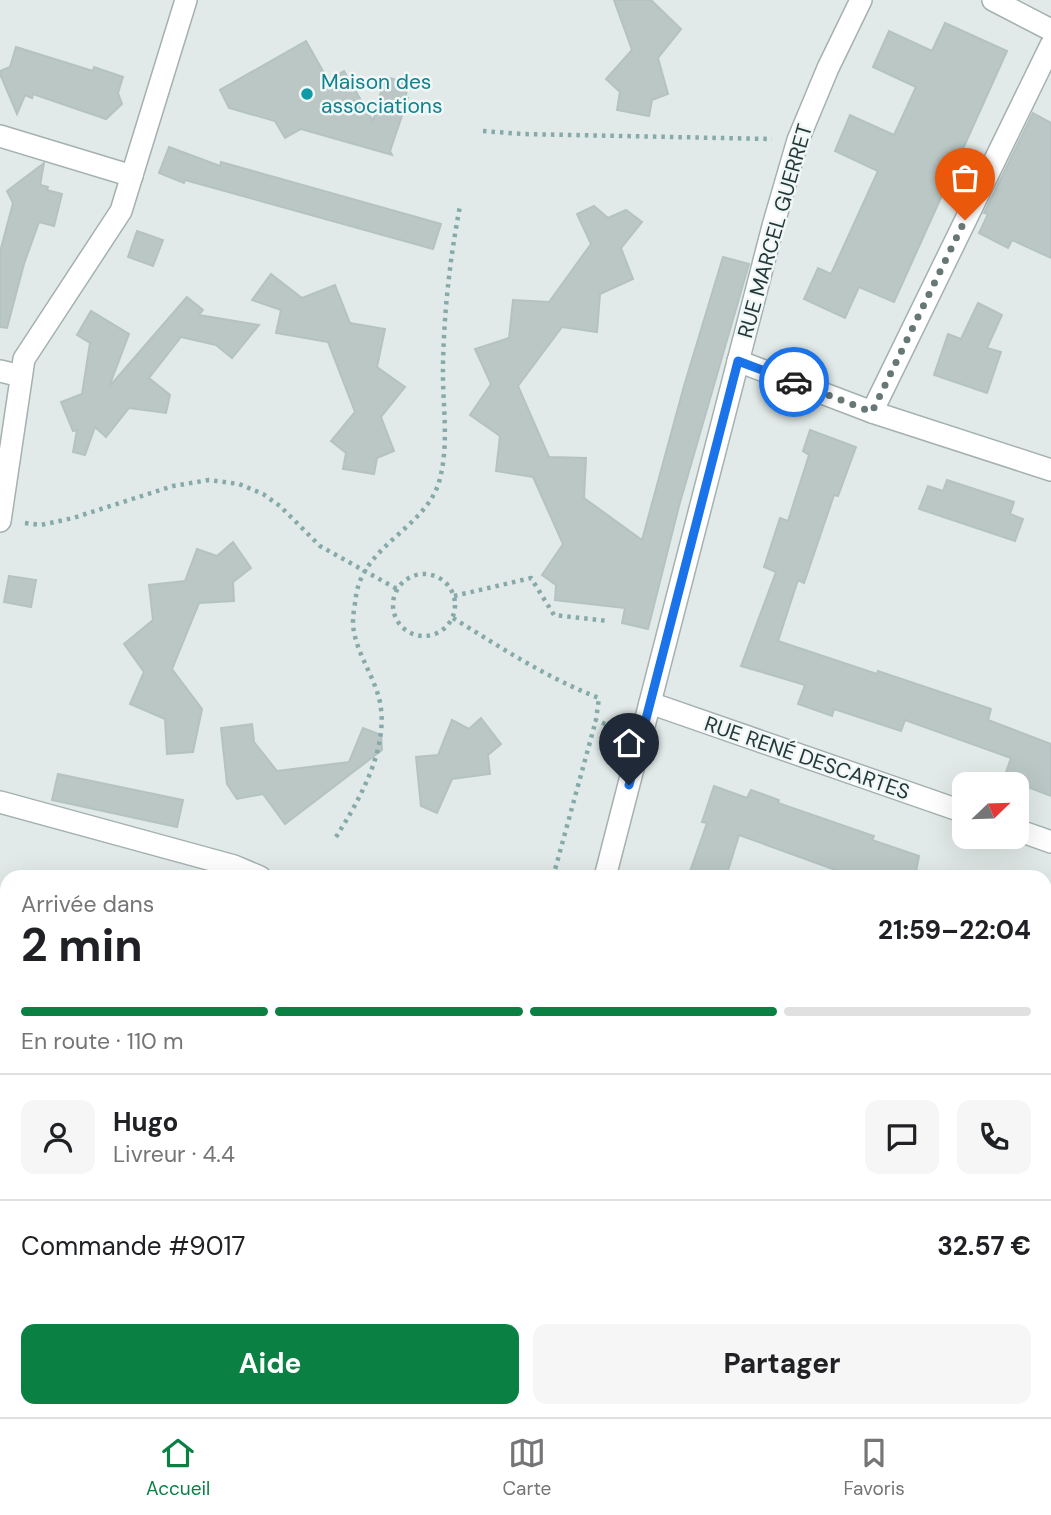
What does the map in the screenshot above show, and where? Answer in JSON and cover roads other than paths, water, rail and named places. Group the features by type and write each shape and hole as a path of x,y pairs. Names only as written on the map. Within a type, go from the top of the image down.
{"street":[{"path":"0,521 24,359 121,211 186,0"},
{"name":"RUE MARCEL GUERRET","path":"607,870 798,140 828,68 861,0"},
{"path":"993,0 1051,30"},
{"path":"872,412 1051,45"},
{"path":"0,136 132,176"},
{"path":"738,361 872,412 1051,470"},
{"path":"0,372 21,376"},
{"name":"RUE RENÉ DESCARTES","path":"650,704 952,808"},
{"path":"0,802 243,870"},
{"path":"1029,834 1051,842"}],"place":[{"name":"Maison des associations","path":"307,94"}]}
